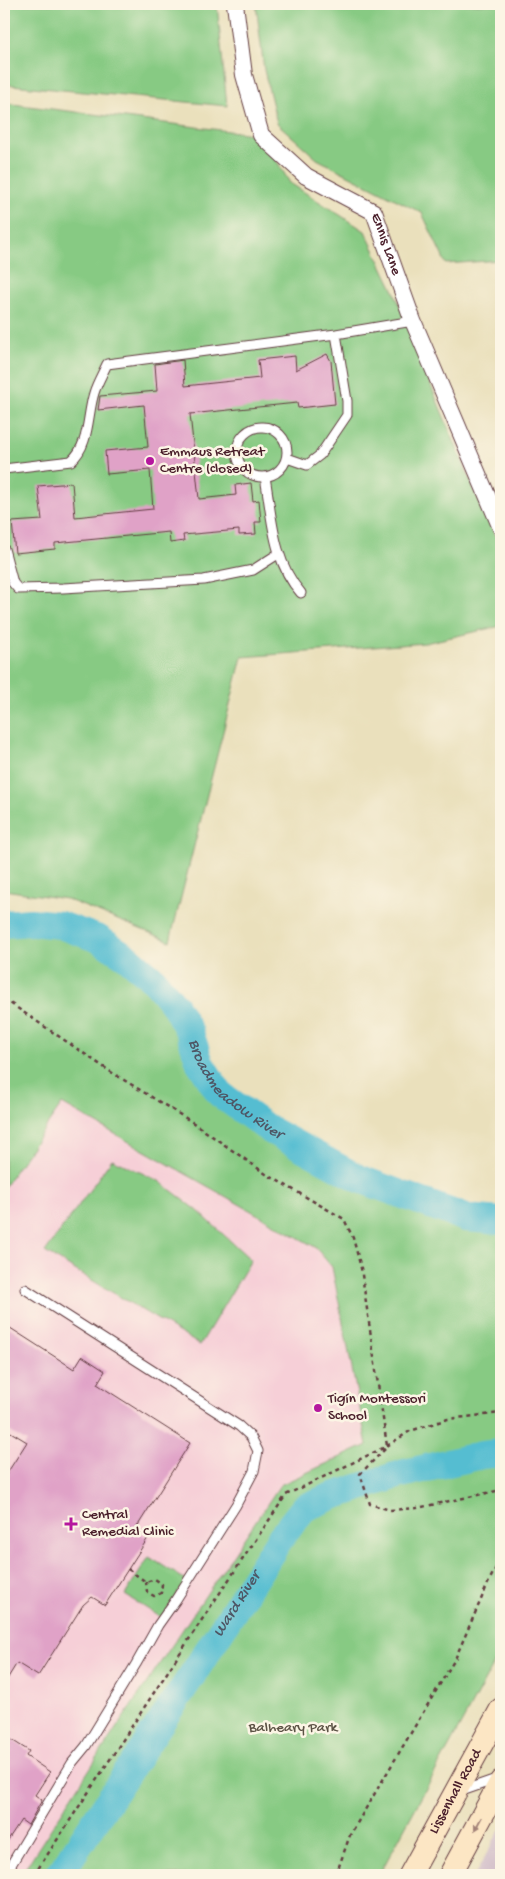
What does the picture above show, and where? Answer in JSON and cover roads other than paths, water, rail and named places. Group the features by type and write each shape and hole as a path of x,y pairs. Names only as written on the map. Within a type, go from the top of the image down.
{"main road":[{"name":"Lissenhall Road","path":"410,1875 501,1710"},
{"path":"450,1875 501,1781"}],"street":[{"name":"Ennis Lane","path":"236,4 244,75 260,135 306,176 374,212 413,321 501,528"}],"lane":[{"path":"4,469 71,462 78,455 85,438 94,392 107,364 336,334 413,321"},
{"path":"287,458 308,465 320,455 346,415 347,401 336,334"},
{"path":"260,427 275,431 286,442 287,458 279,471 265,477 257,477 250,474 239,462 238,447 246,433 260,427"},
{"path":"265,477 278,554 290,581 301,593"},
{"path":"4,549 13,584 18,589 204,580 253,570 278,554"},
{"path":"5,1875 72,1763 86,1746 136,1664 158,1624 175,1601 236,1504 254,1472 258,1452 251,1437 239,1426 25,1289"},
{"path":"455,1794 501,1777"}],"waterway":[{"name":"Broadmeadow River","path":"4,924 31,922 60,925 99,939 127,957 154,980 175,1006 190,1033 200,1063 220,1094 270,1130 360,1179 466,1218 501,1221"},
{"name":"Ward River","path":"59,1875 193,1674 281,1537 304,1508 330,1497 401,1474 482,1455 501,1453"}],"place":[{"name":"Emmaus Retreat Centre (closed)","path":"150,461"},
{"name":"Tigín Montessori School","path":"318,1408"},
{"name":"Central Remedial Clinic","path":"71,1524"}],"park label":[{"name":"Balheary Park","path":"293,1728"}]}
